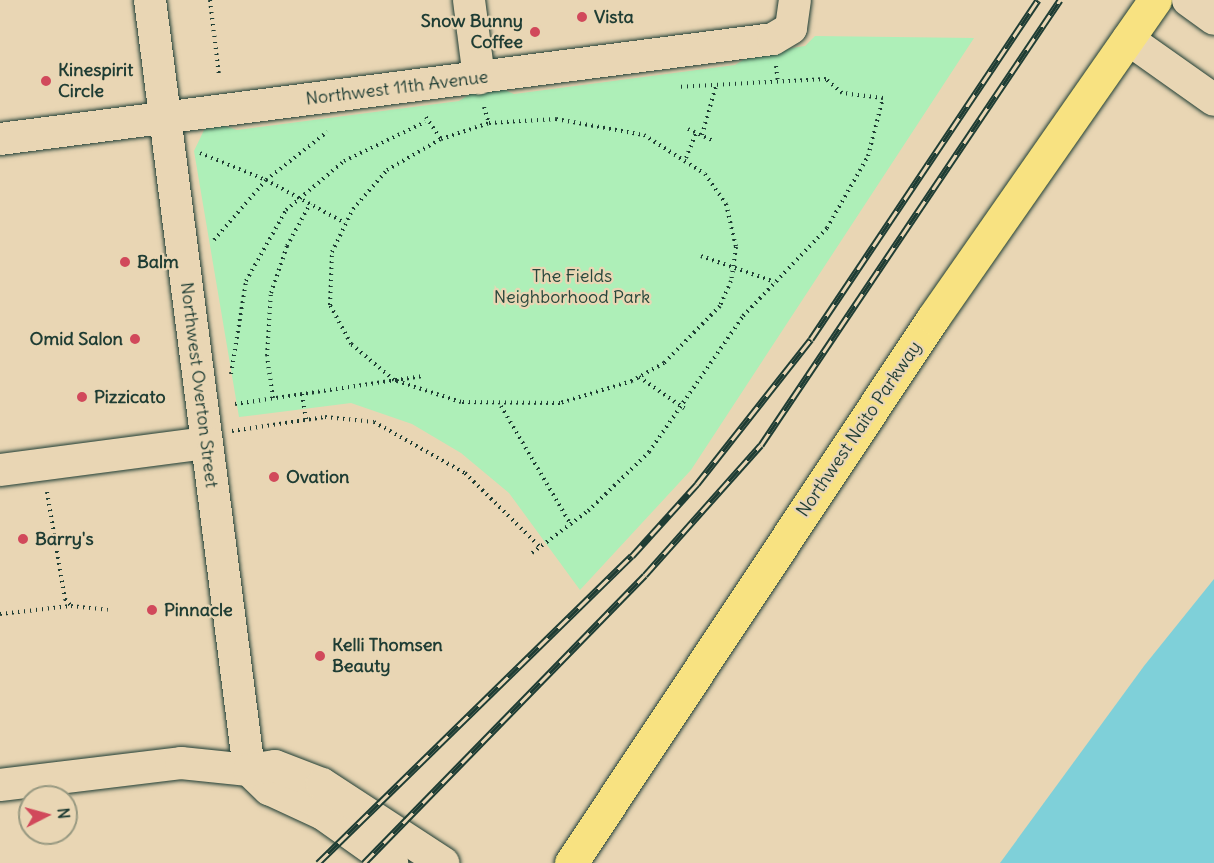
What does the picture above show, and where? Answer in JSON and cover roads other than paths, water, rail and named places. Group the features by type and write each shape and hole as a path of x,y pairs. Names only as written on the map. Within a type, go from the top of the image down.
{"main road":[{"name":"Northwest Naito Parkway","path":"571,863 933,318 1155,0"}],"street":[{"name":"Northwest Overton Street","path":"150,0 249,770"},
{"path":"469,0 481,92"},
{"path":"1188,0 1214,19"},
{"name":"Northwest 11th Avenue","path":"0,140 165,118 481,92 773,39 793,14"},
{"path":"1128,39 1214,100"},
{"path":"0,470 206,439"},
{"path":"0,785 181,764 249,770 275,766 322,784 443,863"},
{"path":"249,770 269,789 323,814 392,863"}],"water":[{"path":"1214,579 1214,863 1000,863 1144,666"}],"railway":[{"path":"318,863 632,556 697,484 811,339 1038,0"},
{"path":"364,863 645,575 761,445 1060,0"}],"place":[{"name":"Vista","path":"582,17"},
{"name":"Snow Bunny Coffee","path":"535,32"},
{"name":"Kinespirit Circle","path":"46,81"},
{"name":"Balm","path":"125,262"},
{"name":"Omid Salon","path":"135,339"},
{"name":"Pizzicato","path":"82,397"},
{"name":"Ovation","path":"274,477"},
{"name":"Barry's","path":"23,539"},
{"name":"Pinnacle","path":"152,610"},
{"name":"Kelli Thomsen Beauty","path":"320,656"}],"park label":[{"name":"The Fields Neighborhood Park","path":"572,287"}]}
